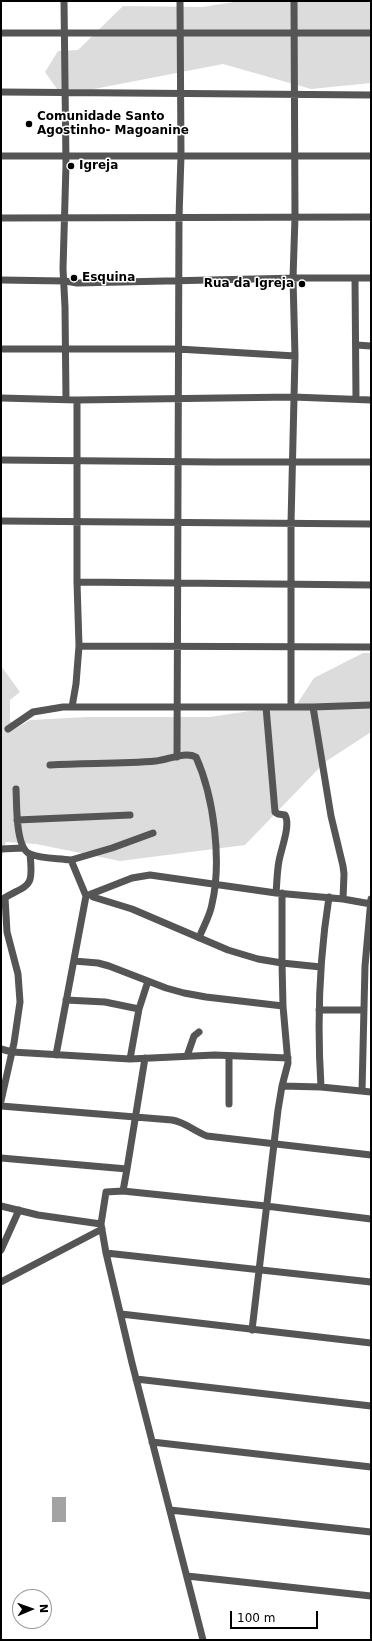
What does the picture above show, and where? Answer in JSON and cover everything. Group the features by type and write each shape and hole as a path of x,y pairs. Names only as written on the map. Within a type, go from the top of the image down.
{"street":[{"path":"64,1 66,217 63,269 65,281 66,399"},
{"path":"177,757 177,646 179,582 178,349 181,156 180,1"},
{"path":"291,707 291,523 294,356 293,278 295,217 293,95 294,1"},
{"path":"1,33 371,33"},
{"path":"1,92 371,95"},
{"path":"1,156 371,156"},
{"path":"1,218 371,217"},
{"path":"1,280 65,281 77,283 293,278 371,278"},
{"path":"355,278 356,399"},
{"path":"356,345 371,346"},
{"path":"1,349 178,349 294,356"},
{"path":"1,398 178,400 293,397 371,400"},
{"path":"72,707 76,684 79,646 77,582 77,400"},
{"path":"1,460 371,462"},
{"path":"1,521 371,524"},
{"path":"77,582 371,585"},
{"path":"79,646 371,647"},
{"path":"8,729 33,712 72,707 313,707 371,705"},
{"path":"252,1330 274,1144 282,1086 287,1070 288,1058 283,1006 278,865 286,833 287,819 285,815 278,814 276,812 266,707"},
{"path":"313,707 331,816 343,866 344,874 342,899"},
{"path":"50,765 138,762 194,755 196,757 210,807 217,852 216,884 212,906 199,938"},
{"path":"16,789 17,820 23,848 30,854 71,860 112,848 153,833"},
{"path":"17,820 130,815"},
{"path":"1,849 23,848"},
{"path":"1,1102 18,1017 20,987 7,932 3,899 20,891 30,883 32,876 30,854"},
{"path":"56,1055 88,895 71,860"},
{"path":"88,895 110,885 144,875 279,893 329,897 371,904"},
{"path":"88,895 132,909 199,938 241,954 282,963 320,967"},
{"path":"321,1087 318,1010 320,967 329,897"},
{"path":"362,1091 364,1010 371,899"},
{"path":"74,961 98,963 184,993 283,1006"},
{"path":"130,1059 139,1009 148,981"},
{"path":"66,1000 105,1002 139,1009"},
{"path":"318,1010 364,1010"},
{"path":"186,1056 194,1036 199,1032"},
{"path":"363,1043 371,1041"},
{"path":"1,1049 12,1052 130,1059 186,1056 288,1058"},
{"path":"229,1056 229,1104"},
{"path":"123,1191 137,1116 145,1058"},
{"path":"282,1086 321,1087 371,1092"},
{"path":"1,1106 178,1120 196,1132 207,1136 371,1155"},
{"path":"1,1158 127,1169"},
{"path":"203,1640 136,1379 106,1252 102,1227 106,1192 123,1191 371,1219"},
{"path":"1,1206 38,1215 102,1227"},
{"path":"1,1250 19,1210"},
{"path":"1,1282 102,1227"},
{"path":"106,1252 371,1282"},
{"path":"121,1314 371,1343"},
{"path":"136,1379 288,1395 371,1406"},
{"path":"152,1442 371,1467"},
{"path":"170,1510 371,1532"},
{"path":"186,1576 371,1596"}],"shaded area":[{"path":"240,1 371,1 371,83 311,89 223,64 94,89 57,89 45,72 58,51 78,50 123,6 202,7"},
{"path":"363,653 371,653 371,732 325,762 245,845 120,861 36,844 6,842 1,861 1,666 20,692 10,700 10,720 13,730 30,720 88,717 210,717 277,707 295,707 314,678"},
{"path":"52,1497 66,1497 66,1522 52,1522"}],"place":[{"name":"Comunidade Santo Agostinho- Magoanine","path":"29,124"},
{"name":"Igreja","path":"71,166"},
{"name":"Esquina","path":"74,278"},
{"name":"Rua da Igreja","path":"302,284"}]}
